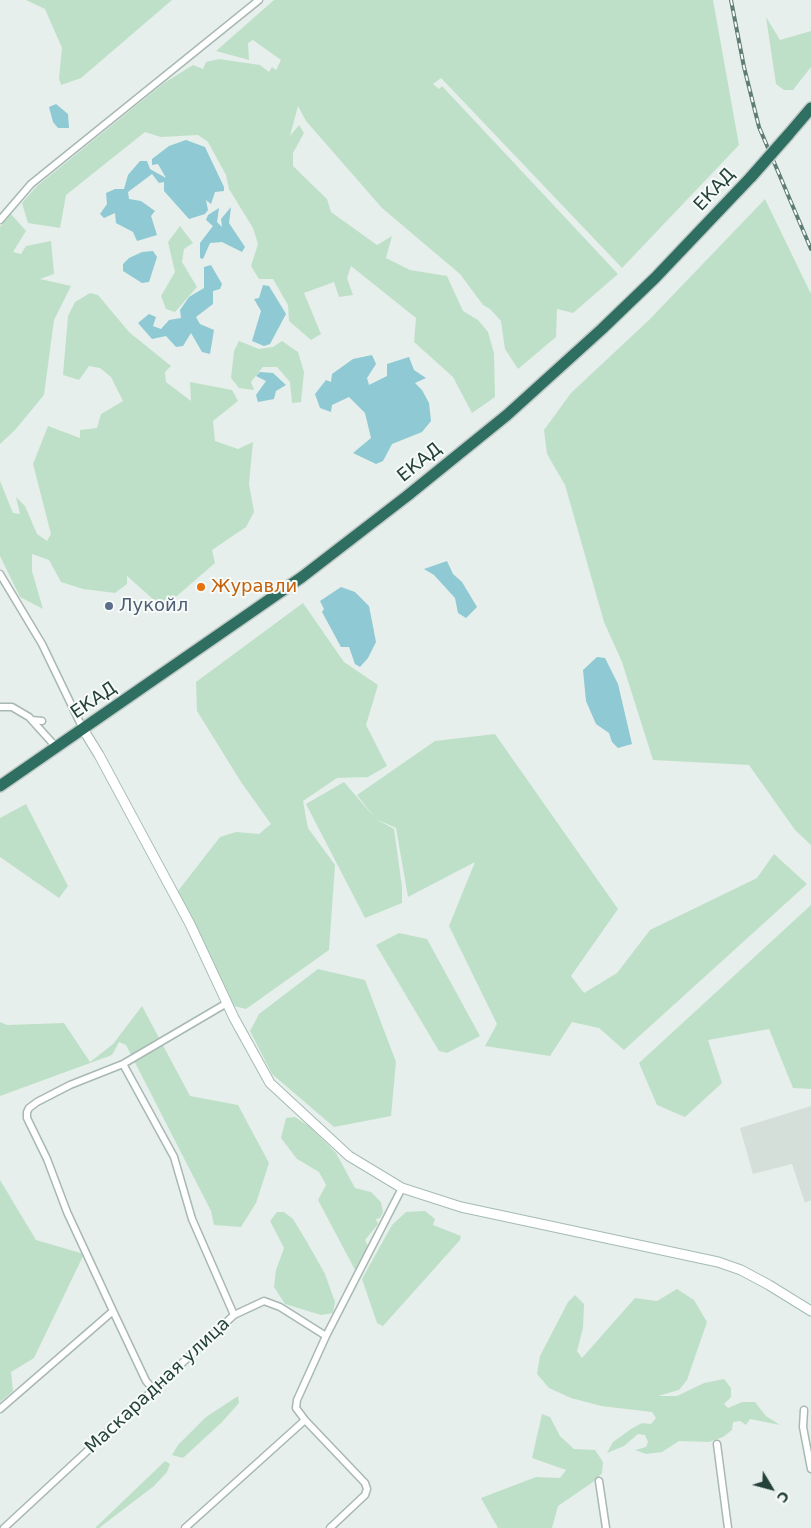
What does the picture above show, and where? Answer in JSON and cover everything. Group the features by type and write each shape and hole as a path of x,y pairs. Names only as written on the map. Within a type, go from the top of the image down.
{"highway":[{"name":"ЕКАД","path":"0,786 302,577 507,415 642,291 751,177 811,108"}],"street":[{"path":"0,220 31,184 259,0"},
{"path":"0,574 42,644 83,730 186,916 227,1003 270,1083 349,1156 402,1188 461,1207 718,1262 762,1281 811,1311"},
{"path":"0,707 12,707 32,720 56,747"},
{"path":"32,720 42,721"},
{"path":"154,1390 146,1381 113,1311 27,1118 29,1108 38,1102 70,1085 123,1064 227,1003"},
{"path":"123,1064 174,1157 192,1219 234,1315"},
{"path":"330,1528 365,1495 365,1483 305,1420 296,1408 298,1393 402,1188"},
{"name":"Маскарадная улица","path":"4,1528 234,1315 264,1301 280,1307 326,1336"},
{"path":"0,1409 113,1311"},
{"path":"804,1410 803,1427 811,1469"},
{"path":"185,1528 305,1420"},
{"path":"716,1444 728,1528"},
{"path":"599,1481 606,1528"}],"shaded area":[{"path":"811,1106 811,1200 805,1203 792,1164 753,1174 740,1128"}],"green space":[{"path":"26,0 172,0 81,78 61,85 59,78 62,48 45,9"},
{"path":"274,0 713,0 739,145 622,268 441,78 433,84 439,89 442,86 618,274 573,313 557,309 556,337 518,369 505,349 501,321 490,309 483,305 460,274 382,208 306,121 298,106 290,136 299,125 304,133 293,153 293,166 327,199 331,212 377,245 392,236 386,258 410,270 447,276 463,311 478,320 488,332 494,353 495,397 472,413 453,377 414,342 416,318 351,266 347,278 353,295 339,297 334,282 304,293 321,334 311,340 289,321 288,305 273,279 259,279 251,266 258,244 253,228 229,189 226,175 208,142 198,135 161,137 145,132 66,195 60,228 28,223 22,203 37,186 164,83 193,65 203,69 206,62 219,59 260,65 269,72 272,67 276,70 281,60 253,40 248,43 249,60 216,51"},
{"path":"766,17 780,40 811,31 811,67 793,90 784,90 776,84"},
{"path":"765,199 811,294 811,845 795,830 749,765 653,760 622,662 604,622 565,485 547,454 544,430 571,393 649,320"},
{"path":"11,214 26,231 13,252 21,254 26,246 51,241 54,274 40,279 71,286 54,320 44,395 15,430 0,444 0,227"},
{"path":"180,226 193,243 184,249 182,262 197,287 175,312 166,309 161,296 175,272 168,242"},
{"path":"90,293 98,295 129,332 171,366 165,372 166,382 191,401 190,382 232,390 238,401 213,421 215,441 238,449 253,442 249,484 254,512 246,527 212,550 215,563 163,608 127,576 127,584 115,593 83,589 61,582 49,560 32,554 32,571 43,609 20,597 0,556 0,481 13,513 20,514 16,497 25,506 37,534 47,541 51,534 33,464 48,426 80,438 80,430 97,428 101,414 123,401 111,377 100,368 89,366 79,380 63,375 68,316 75,302"},
{"path":"239,341 259,349 273,347 282,341 298,352 304,372 301,402 292,403 290,382 277,367 263,367 251,382 254,390 239,388 231,378 234,351"},
{"path":"303,603 344,662 378,685 366,725 387,766 368,777 337,778 303,801 308,828 335,865 329,950 246,1009 234,1006 178,891 220,837 236,832 259,834 271,824 241,782 197,711 196,682"},
{"path":"495,734 618,909 571,976 584,993 617,973 650,930 757,878 774,854 807,884 624,1050 599,1028 572,1022 550,1056 485,1046 497,1024 449,926 475,862 408,897 396,828 376,819 394,829 402,887 402,903 365,918 306,804 344,782 375,818 357,795 435,741"},
{"path":"26,804 68,886 59,898 0,857 0,818"},
{"path":"811,905 811,1089 793,1088 769,1029 708,1040 722,1083 685,1117 657,1105 639,1063"},
{"path":"399,933 427,939 480,1036 447,1053 439,1051 376,945"},
{"path":"318,969 365,980 396,1062 391,1116 334,1127 272,1074 250,1031 259,1014"},
{"path":"142,1006 190,1096 238,1105 269,1163 256,1203 241,1227 214,1225 211,1211 126,1045 119,1042 112,1055 0,1096 0,1022 7,1025 64,1023 90,1062 113,1044"},
{"path":"295,1117 310,1127 336,1153 355,1188 371,1192 381,1202 383,1212 380,1218 376,1219 378,1224 365,1240 369,1248 355,1270 318,1200 326,1185 319,1172 297,1159 281,1138 286,1118"},
{"path":"0,1180 36,1240 84,1254 34,1358 11,1372 13,1391 0,1402"},
{"path":"425,1211 435,1219 433,1225 461,1236 460,1240 383,1326 377,1323 362,1279 392,1225 406,1212"},
{"path":"277,1212 284,1212 293,1219 325,1274 335,1302 333,1313 321,1315 285,1304 274,1287 276,1270 284,1248 270,1221"},
{"path":"677,1289 694,1300 707,1322 687,1380 679,1390 658,1396 677,1396 704,1383 724,1379 731,1388 731,1397 724,1404 728,1408 742,1402 755,1402 766,1416 780,1425 750,1419 746,1425 740,1421 733,1422 732,1430 723,1437 709,1442 679,1441 662,1452 646,1454 635,1450 646,1447 648,1442 645,1435 638,1434 624,1446 607,1453 613,1442 631,1429 642,1423 651,1424 656,1418 652,1412 601,1406 571,1398 549,1388 537,1374 540,1356 568,1302 575,1295 584,1304 583,1328 577,1351 582,1358 635,1298 657,1301"},
{"path":"238,1396 239,1403 222,1422 183,1458 172,1455 178,1445 206,1417"},
{"path":"542,1414 550,1417 560,1436 574,1449 595,1450 603,1462 602,1473 593,1482 558,1506 552,1528 498,1528 481,1498 536,1477 560,1478 566,1470 532,1458"},
{"path":"165,1461 170,1464 167,1472 154,1486 99,1528 95,1528"}],"water":[{"path":"56,104 68,114 69,128 58,128 53,122 49,107"},
{"path":"186,140 205,147 224,187 224,191 215,192 211,204 206,200 208,210 205,214 189,219 164,191 164,182 159,183 152,174 128,192 129,199 141,201 155,211 151,216 157,235 137,241 133,232 116,223 115,213 104,218 100,214 107,204 106,193 115,189 124,189 128,175 140,161 147,161 150,169 166,178 158,164 152,165 152,159 169,146"},
{"path":"231,207 229,223 245,247 242,252 222,242 210,243 203,259 200,258 200,243 213,226 206,220 208,215 219,208 217,222 222,227 221,219"},
{"path":"153,251 157,257 149,282 142,283 123,271 123,264 129,258 142,252"},
{"path":"211,265 222,284 220,289 213,291 213,304 196,317 200,324 214,330 210,354 202,352 191,333 183,346 176,347 166,336 152,339 138,323 149,314 156,317 153,326 161,329 169,320 181,318 180,310 189,297 204,288 204,267"},
{"path":"263,285 269,286 286,314 270,344 264,346 252,341 261,311 254,299 259,298"},
{"path":"372,355 376,364 367,378 369,385 387,376 387,364 409,357 414,370 426,378 415,383 422,390 429,403 431,421 422,432 392,444 383,461 376,464 353,453 371,438 365,413 349,397 332,405 331,412 320,408 315,394 326,380 331,382 332,374 353,359"},
{"path":"260,372 273,373 286,385 276,391 274,399 258,402 256,395 266,381 256,376"},
{"path":"447,561 453,574 462,582 477,607 466,618 458,613 455,598 434,575 424,569"},
{"path":"341,587 355,592 369,606 376,642 368,658 360,667 355,664 349,647 341,647 322,612 324,609 320,601"},
{"path":"597,657 605,658 618,684 632,744 618,748 612,742 609,733 596,724 586,701 583,670"}],"railway":[{"path":"731,0 744,67 759,127 811,249"}],"place":[{"name":"Журавли","path":"201,587"},
{"name":"Лукойл","path":"109,606"}]}
